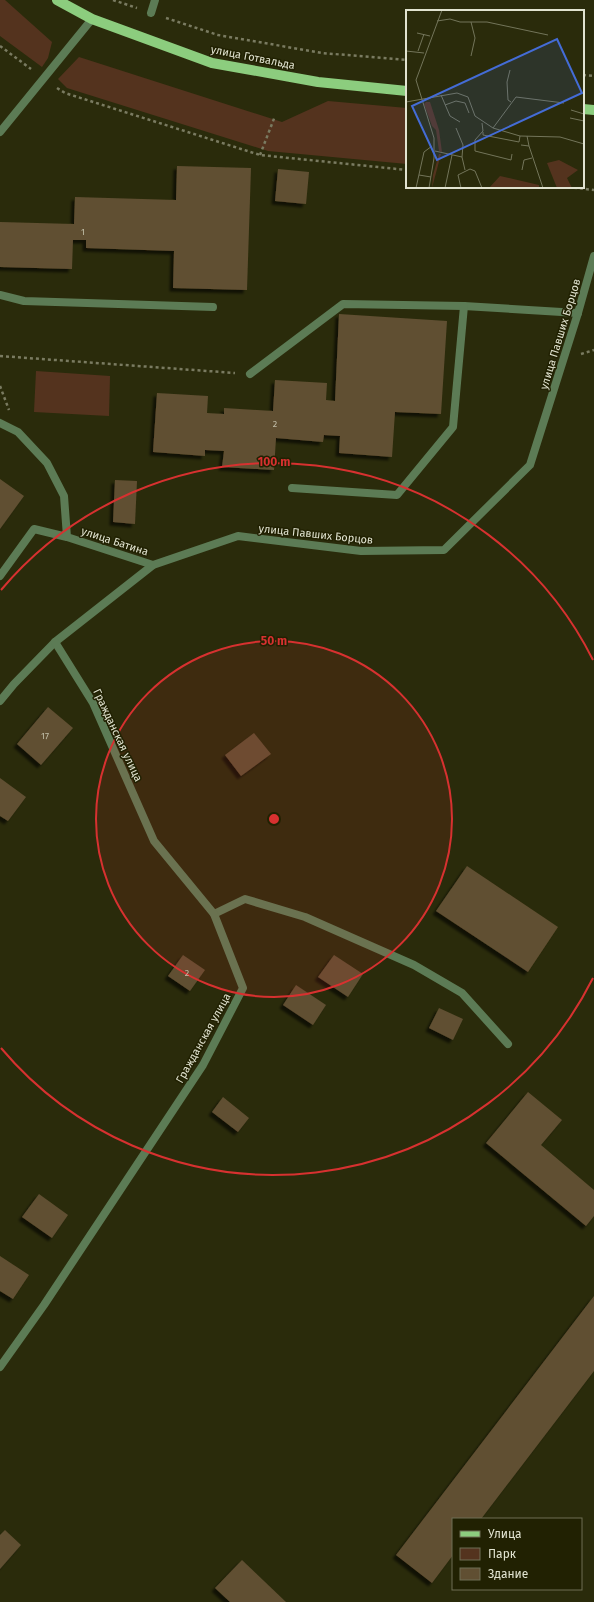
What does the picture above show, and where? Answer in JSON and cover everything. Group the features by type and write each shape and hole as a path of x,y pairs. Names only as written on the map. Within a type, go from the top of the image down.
{"main road":[{"name":"улица Готвальда","path":"57,0 92,20 212,63 318,82 406,91"},
{"path":"584,109 594,110"}],"street":[{"path":"151,13 155,0"},
{"path":"0,132 92,20"},
{"name":"улица Павших Борцов","path":"0,701 14,684 55,642 153,565 238,536 362,551 444,550 530,465 578,313 594,256"},
{"path":"0,295 24,301 213,307"},
{"path":"250,374 343,304 464,306 578,313"},
{"path":"292,488 397,495 453,427 464,306"},
{"name":"улица Батина","path":"0,423 18,432 47,463 64,496 67,537 153,565"},
{"path":"0,576 34,528 67,537"},
{"name":"Гражданская улица","path":"0,1367 44,1305 203,1065 243,988 214,914 154,841 94,703 55,642"},
{"path":"214,914 246,899 305,917 414,965 462,993 508,1044"}],"path":[{"path":"113,0 225,36 322,53 406,60"},
{"path":"0,46 65,93 260,155 406,170"},
{"path":"584,75 594,76"},
{"path":"260,155 275,116"},
{"path":"577,188 594,190"},
{"path":"0,356 250,374"}],"green space":[{"path":"0,0 5,0 52,42 48,58 42,67 0,36"},
{"path":"79,57 282,122 328,101 406,108 406,164 268,151 67,88 58,79"},
{"path":"36,371 110,376 109,416 34,412"}],"building":[{"path":"177,166 251,168 247,290 173,288 174,251 86,248 86,240 73,240 72,269 0,267 0,222 74,224 75,197 176,200"},
{"path":"278,169 309,172 306,204 275,201"},
{"path":"339,314 447,321 441,414 395,412 392,457 339,453 340,436 324,435 323,442 276,438 274,470 222,467 224,451 205,450 205,456 153,452 157,393 208,396 207,413 224,414 224,408 273,411 275,380 327,383 326,400 335,401"},
{"path":"0,479 24,496 0,529"},
{"path":"115,480 137,481 135,524 113,522"},
{"path":"48,707 73,728 41,765 17,744"},
{"path":"254,733 271,754 241,776 225,755"},
{"path":"0,778 26,797 8,821 0,816"},
{"path":"467,866 558,927 528,972 436,911"},
{"path":"183,955 205,970 190,991 168,976"},
{"path":"334,955 363,974 348,997 318,977"},
{"path":"296,985 326,1005 313,1025 283,1005"},
{"path":"439,1008 463,1019 453,1040 429,1028"},
{"path":"528,1092 562,1120 541,1145 594,1190 594,1216 586,1226 486,1143"},
{"path":"223,1097 249,1118 238,1132 212,1112"},
{"path":"39,1194 68,1215 52,1238 22,1217"},
{"path":"0,1256 29,1275 13,1299 0,1291"},
{"path":"594,1296 594,1371 482,1518 452,1518 452,1556 432,1583 396,1555"},
{"path":"5,1530 21,1545 0,1569 0,1535"},
{"path":"242,1560 286,1602 230,1602 215,1588"}]}
